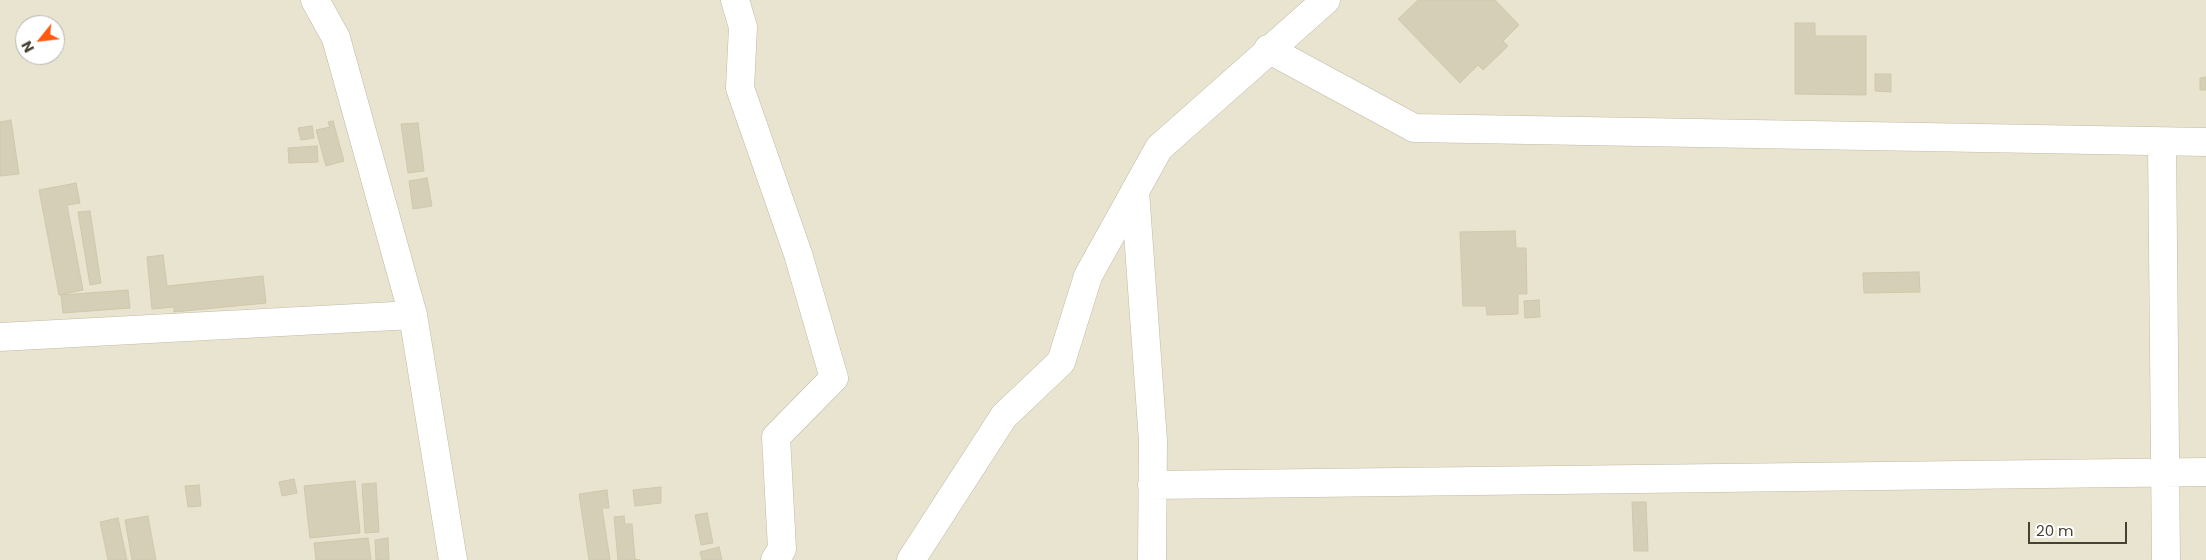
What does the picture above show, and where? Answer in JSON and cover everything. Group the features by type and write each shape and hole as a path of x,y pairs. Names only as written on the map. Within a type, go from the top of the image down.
{"street":[{"path":"315,0 336,38 413,315 452,560"},
{"path":"735,0 743,26 740,88 798,254 834,378 776,437 782,549 775,560"},
{"path":"910,560 1004,416 1061,362 1088,276 1159,148 1268,49 1326,0"},
{"path":"1268,49 1414,128 2206,142"},
{"path":"2162,142 2166,560"},
{"path":"1135,192 1153,442 1152,560"},
{"path":"0,336 413,315"},
{"path":"1152,485 2206,472"}],"shaded area":[{"path":"0,0 2206,0 2206,560 0,560"}],"building":[{"path":"1418,0 1495,0 1519,25 1503,41 1508,46 1483,70 1478,65 1460,83 1398,19"},
{"path":"1795,23 1815,23 1815,36 1866,36 1866,95 1795,94"},
{"path":"1875,74 1891,74 1891,92 1875,91"},
{"path":"2206,77 2206,90 2200,90 2200,78"},
{"path":"11,120 19,174 0,176 0,122"},
{"path":"333,121 344,161 326,166 316,130 330,127 328,122"},
{"path":"418,123 424,171 408,173 401,124"},
{"path":"312,126 314,138 301,140 298,128"},
{"path":"317,146 318,162 289,163 288,148"},
{"path":"427,178 432,206 413,209 409,181"},
{"path":"76,183 80,203 67,205 83,290 59,295 39,190"},
{"path":"90,211 101,283 90,285 78,212"},
{"path":"1515,231 1516,248 1526,248 1527,294 1518,294 1518,314 1487,315 1486,306 1463,306 1460,232"},
{"path":"163,255 167,286 263,276 266,303 174,312 174,307 152,309 147,257"},
{"path":"1919,272 1920,292 1864,293 1863,273"},
{"path":"128,290 130,308 63,313 61,295"},
{"path":"1539,300 1540,317 1525,318 1524,301"},
{"path":"294,479 297,493 282,496 279,482"},
{"path":"355,481 360,533 310,538 304,486"},
{"path":"376,483 379,532 365,533 362,484"},
{"path":"199,485 201,506 188,507 185,486"},
{"path":"661,487 661,503 635,506 633,490"},
{"path":"607,490 609,508 602,508 610,560 589,560 579,494"},
{"path":"1632,502 1646,502 1648,551 1634,551"},
{"path":"707,513 713,543 701,545 695,515"},
{"path":"148,516 156,560 132,560 125,520"},
{"path":"624,516 625,524 632,524 635,559 640,560 618,560 614,517"},
{"path":"118,518 127,560 108,560 100,522"},
{"path":"368,538 371,560 316,560 314,543"},
{"path":"388,538 389,560 376,560 375,540"},
{"path":"719,547 722,560 702,560 700,552"}]}
